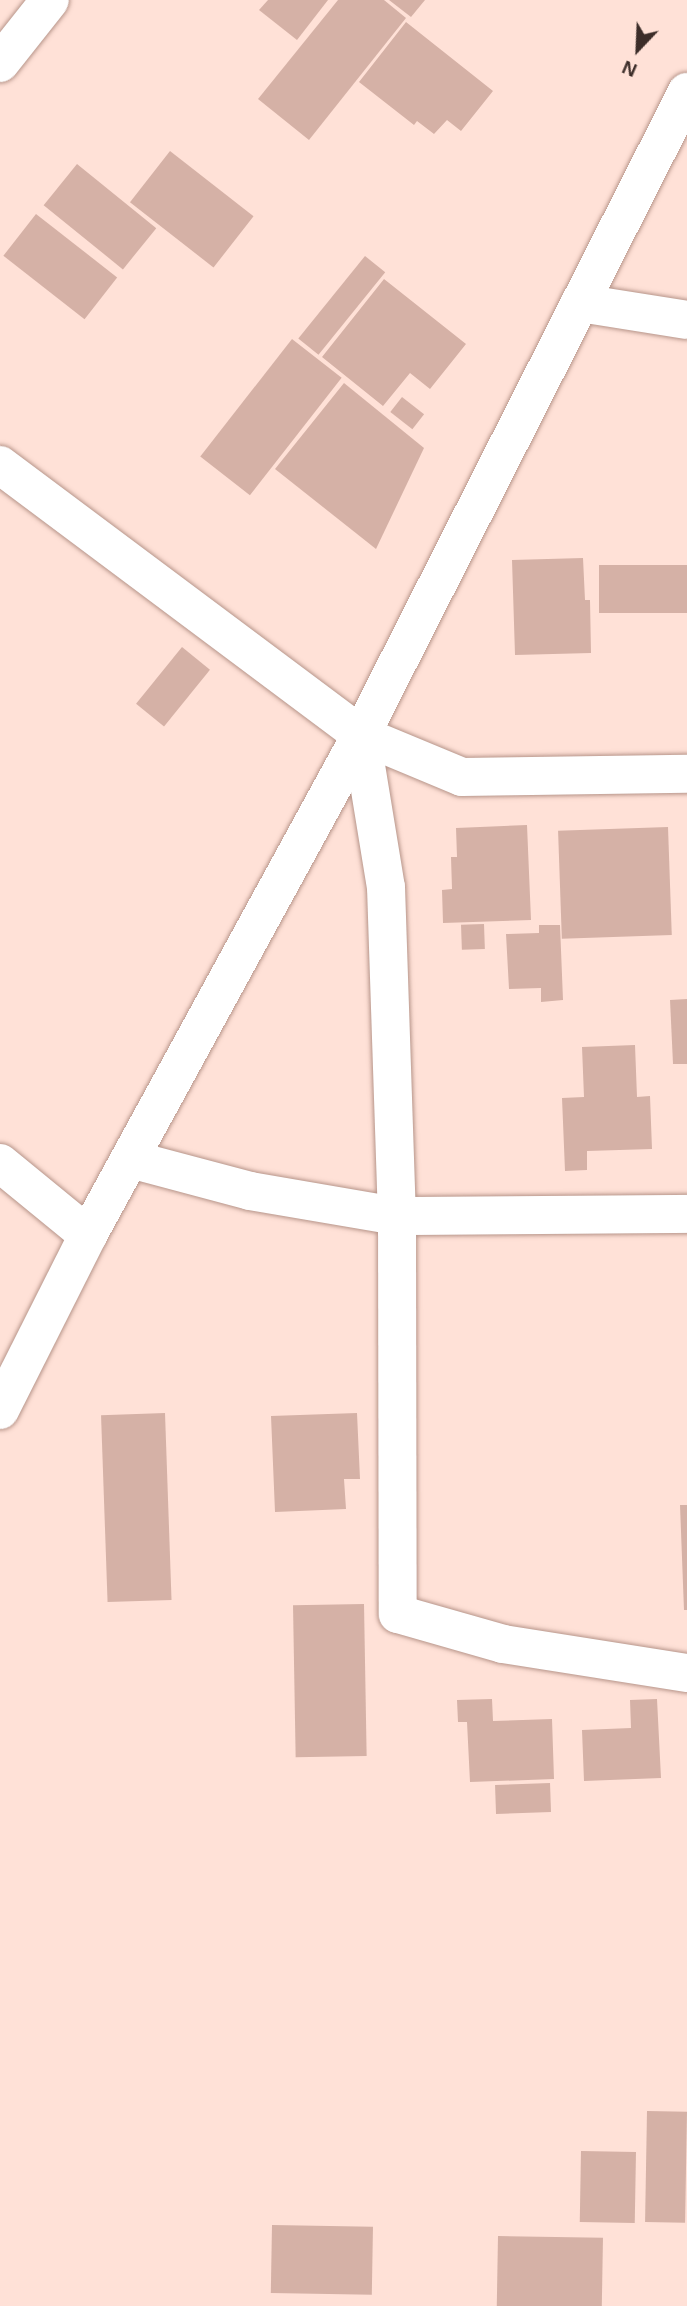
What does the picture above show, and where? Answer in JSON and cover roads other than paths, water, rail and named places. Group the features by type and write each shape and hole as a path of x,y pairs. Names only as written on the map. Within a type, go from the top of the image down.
{"street":[{"path":"0,63 50,0"},
{"path":"0,1410 88,1235 361,735 687,92"},
{"path":"580,303 687,320"},
{"path":"0,465 361,735 461,777 687,774"},
{"path":"361,735 386,887 397,1216 398,1614 503,1644 687,1673"},
{"path":"130,1160 250,1191 397,1216 687,1214"},
{"path":"0,1163 88,1235"}]}
